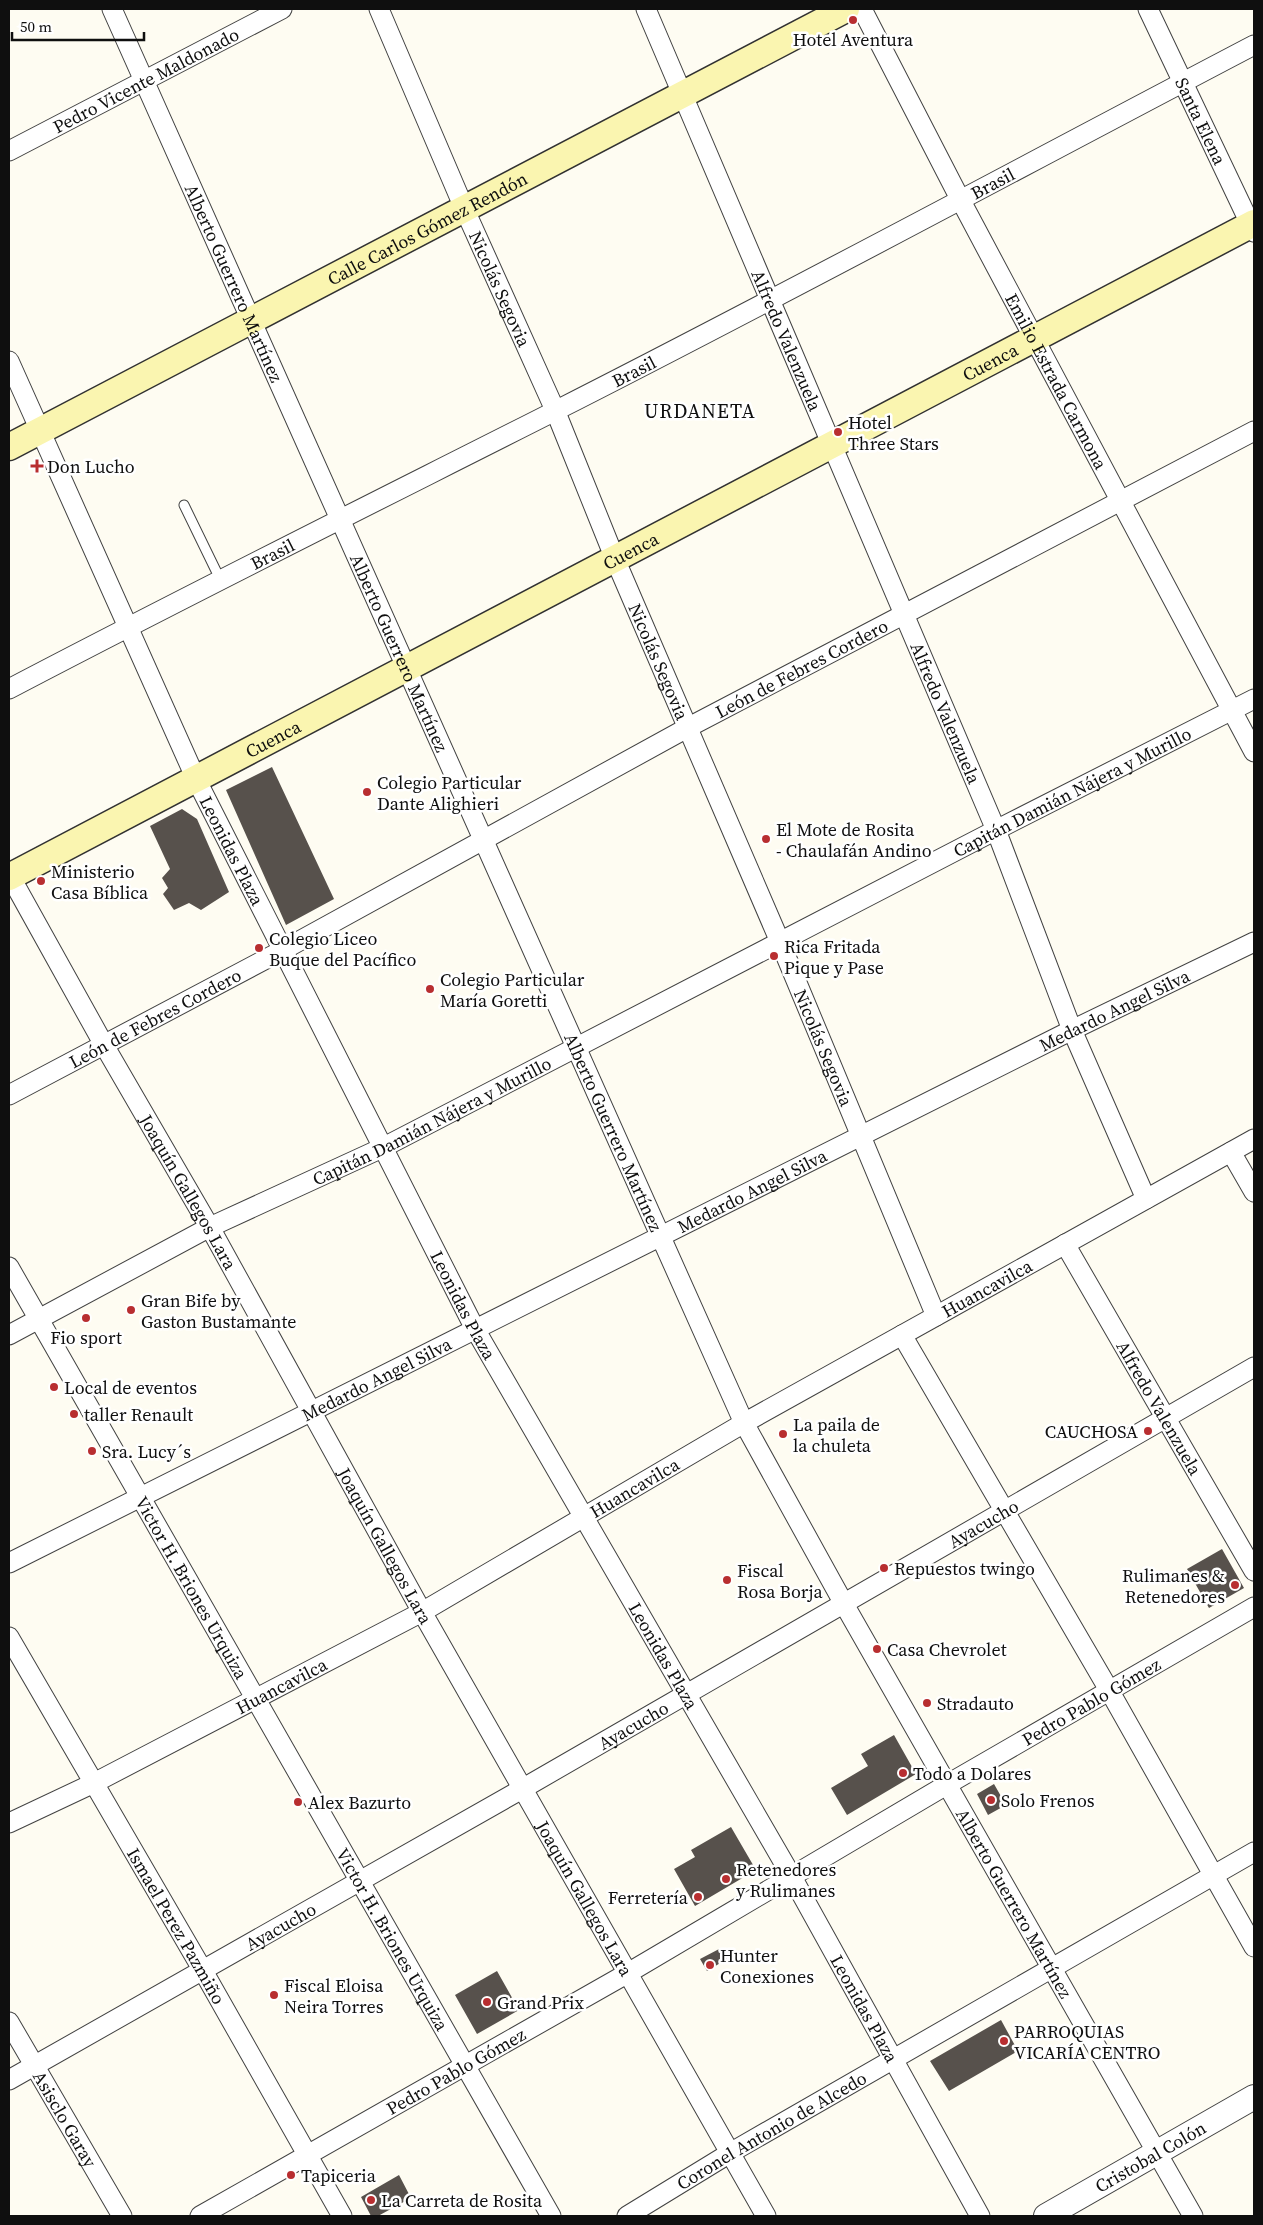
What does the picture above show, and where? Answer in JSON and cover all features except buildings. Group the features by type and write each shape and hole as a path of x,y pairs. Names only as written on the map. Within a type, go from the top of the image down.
{"main road":[{"name":"Calle Carlos Gómez Rendón","path":"9,446 846,9"},
{"name":"Cuenca","path":"9,876 1035,338 1253,227"}],"street":[{"name":"Alberto Guerrero Martínez","path":"112,9 146,80 253,319 744,1423 844,1604 1193,2216"},
{"name":"Pedro Vicente Maldonado","path":"9,151 282,9"},
{"name":"Nicolás Segovia","path":"378,9 464,208 555,410 615,559 780,942 936,1316"},
{"name":"Alfredo Valenzuela","path":"646,9 996,830 1072,1030 1146,1200"},
{"name":"Emilio Estrada Carmona","path":"862,9 960,199 1254,752"},
{"name":"Santa Elena","path":"1148,9 1253,227"},
{"name":"Brasil","path":"9,689 220,579 770,299 1254,45"},
{"name":"Leonidas Plaza","path":"9,361 196,779 475,1329 792,1877 891,2059 980,2216"},
{"name":"León de Febres Cordero","path":"9,1095 283,950 687,728 1254,431"},
{"name":"Capitán Damián Nájera y Murillo","path":"9,1334 210,1227 382,1148 576,1046 1254,699"},
{"name":"Joaquín Gallegos Lara","path":"9,876 104,1045 210,1227 422,1612 766,2216"},
{"name":"Medardo Angel Silva","path":"9,1562 1072,1030 1254,942"},
{"name":"Huancavilca","path":"9,1823 94,1783 422,1612 744,1423 1254,1139"},
{"path":"1231,1152 1254,1192"},
{"name":"Alfredo Valenzuela","path":"1065,1244 1254,1571"},
{"name":"Victor H. Briones Urquiza","path":"9,1267 466,2064 551,2216"},
{"path":"902,1334 1109,1690 1254,1947"},
{"name":"Ayacucho","path":"9,2080 522,1789 1166,1416 1254,1367"},
{"name":"Pedro Pablo Gómez","path":"200,2216 628,1973 948,1784 1254,1607"},
{"name":"Ismael Perez Pazmiño","path":"9,1637 202,1969 342,2216"},
{"name":"Coronel Antonio de Alcedo","path":"627,2216 730,2153 891,2059 1254,1852"},
{"name":"Asisclo Garay","path":"9,2022 122,2216"},
{"name":"Cristobal Colón","path":"1046,2216 1254,2097"}],"lane":[{"path":"184,505 220,579"}],"place":[{"name":"Hotel Aventura","path":"853,20"},
{"name":"Hotel Three Stars","path":"838,432"},
{"name":"Don Lucho","path":"37,466"},
{"name":"Colegio Particular Dante Alighieri","path":"367,792"},
{"name":"El Mote de Rosita - Chaulafán Andino","path":"766,839"},
{"name":"Ministerio Casa Bíblica","path":"41,881"},
{"name":"Colegio Liceo Buque del Pacífico","path":"259,948"},
{"name":"Rica Fritada Pique y Pase","path":"774,956"},
{"name":"Colegio Particular María Goretti","path":"430,989"},
{"name":"Gran Bife by Gaston Bustamante","path":"131,1310"},
{"name":"Fio sport","path":"86,1318"},
{"name":"Local de eventos","path":"54,1387"},
{"name":"taller Renault","path":"74,1414"},
{"name":"CAUCHOSA","path":"1148,1431"},
{"name":"La paila de la chuleta","path":"783,1434"},
{"name":"Sra. Lucy´s","path":"92,1451"},
{"name":"Repuestos twingo","path":"884,1568"},
{"name":"Fiscal Rosa Borja","path":"727,1580"},
{"name":"Rulimanes & Retenedores","path":"1235,1585"},
{"name":"Casa Chevrolet","path":"877,1649"},
{"name":"Stradauto","path":"927,1703"},
{"name":"Todo a Dolares","path":"903,1773"},
{"name":"Solo Frenos","path":"991,1800"},
{"name":"Alex Bazurto","path":"298,1802"},
{"name":"Retenedores y Rulimanes","path":"726,1879"},
{"name":"Ferretería","path":"698,1897"},
{"name":"Hunter Conexiones","path":"710,1965"},
{"name":"Fiscal Eloisa Neira Torres","path":"274,1995"},
{"name":"Grand Prix","path":"487,2002"},
{"name":"PARROQUIAS VICARÍA CENTRO","path":"1004,2041"},
{"name":"Tapiceria","path":"291,2175"},
{"name":"La Carreta de Rosita","path":"371,2200"}],"district":[{"name":"URDANETA","path":"700,411"}]}
